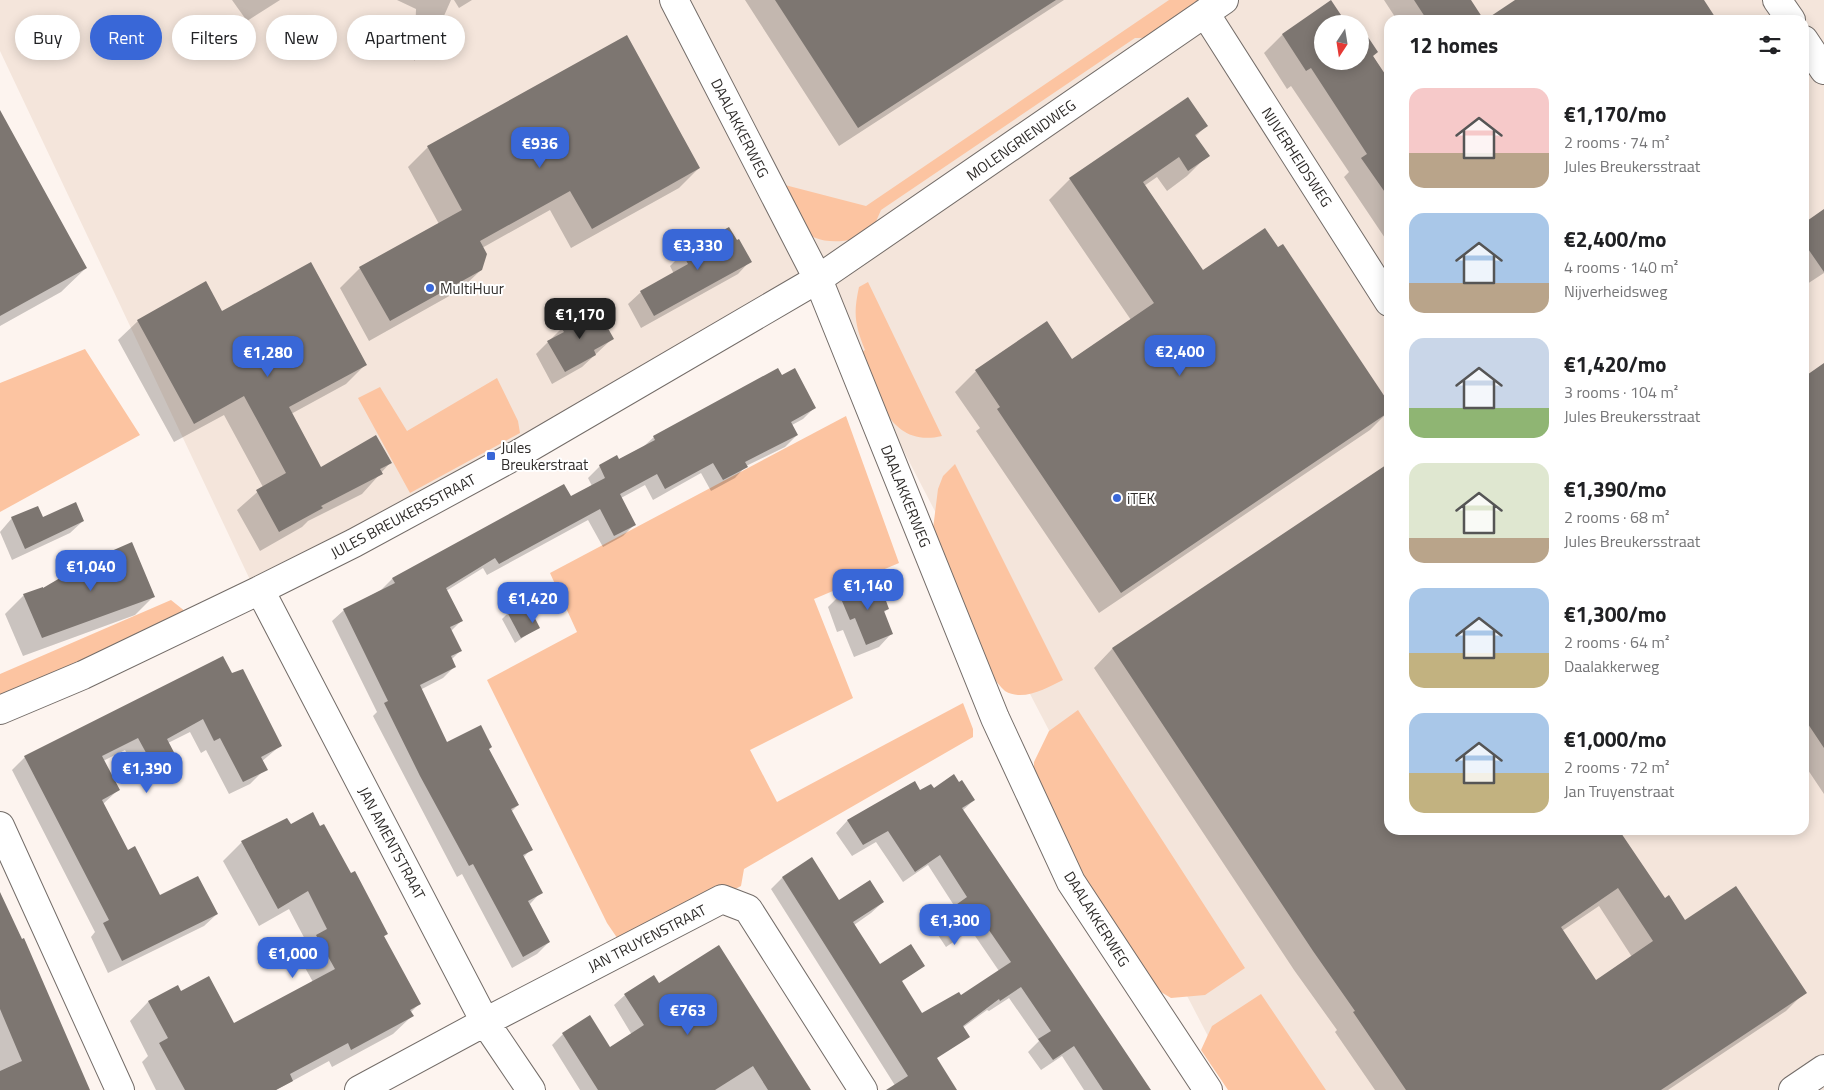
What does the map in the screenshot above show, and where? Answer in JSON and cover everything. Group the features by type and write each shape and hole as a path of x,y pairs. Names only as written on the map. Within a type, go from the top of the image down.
{"street":[{"name":"DAALAKKERWEG","path":"674,0 818,279 995,718 1071,882 1208,1090"},
{"path":"1778,0 1788,15"},
{"name":"MOLENGRIENDWEG","path":"818,279 1214,6"},
{"name":"NIJVERHEIDSWEG","path":"1214,6 1384,294"},
{"path":"1809,48 1824,70"},
{"name":"JULES BREUKERSSTRAAT","path":"0,710 83,675 354,543 520,453 818,279"},
{"name":"JAN AMENTSTRAAT","path":"260,590 485,1022 531,1090"},
{"path":"0,826 120,1090"},
{"name":"JAN TRUYENSTRAAT","path":"359,1090 485,1022 722,899 748,909 862,1090"},
{"path":"1793,1090 1824,1068"}],"shaded area":[{"path":"0,0 1824,0 1824,1090 1236,1090 821,292 261,603 0,51"},
{"path":"1169,0 1198,0 1165,31 1157,35 1135,38 881,210 871,233 843,241 823,240 805,232 798,224 781,184 866,206"},
{"path":"868,282 942,436 924,438 909,434 887,414 879,399 860,353 865,350 856,319 859,287"},
{"path":"85,349 140,435 0,512 0,383"},
{"path":"497,378 518,421 520,433 410,493 358,398 380,387 407,431"},
{"path":"846,416 899,563 814,599 853,698 750,750 777,802 963,703 973,729 973,737 744,869 741,886 624,948 607,923 487,680 577,632 550,573"},
{"path":"955,464 1063,680 1035,693 1012,694 1005,691 991,676 933,529 938,489 943,476"},
{"path":"171,600 186,612 0,698 0,674"},
{"path":"1078,710 1245,968 1205,995 1171,998 1146,983 1074,873 1034,787 1034,762 1049,731"},
{"path":"1261,994 1326,1090 1228,1090 1201,1050 1212,1026"}],"building":[{"path":"775,0 1056,0 858,128"},
{"path":"1331,0 1341,15 1314,15 1314,70 1369,70 1369,38 1378,52 1373,56 1384,72 1384,191 1361,158 1367,154 1311,68 1306,71 1282,34"},
{"path":"1414,0 1471,0 1481,15 1424,15"},
{"path":"1515,0 1704,0 1714,15 1492,15"},
{"path":"627,35 700,168 592,229 570,191 480,241 487,254 482,270 390,321 359,267 462,210 427,146"},
{"path":"1188,97 1208,126 1195,135 1210,156 1188,171 1179,157 1143,182 1203,270 1265,228 1278,247 1283,244 1384,396 1384,415 1121,593 997,409 1000,407 975,370 1047,321 1072,359 1154,303 1069,178"},
{"path":"0,110 87,268 0,316"},
{"path":"1824,209 1824,272 1809,250 1809,220"},
{"path":"729,227 737,240 739,239 752,262 654,316 640,291 688,264 682,253"},
{"path":"311,262 367,365 289,407 321,467 376,435 392,463 380,469 383,474 321,506 323,508 279,532 256,490 286,473 244,396 194,424 137,320 206,281 222,311"},
{"path":"596,307 614,339 594,350 596,355 565,372 547,341 564,332 561,327"},
{"path":"1824,363 1824,748 1809,726 1809,374"},
{"path":"778,368 782,375 795,368 816,408 791,422 798,435 745,462 748,467 723,480 713,463 665,489 657,474 620,494 636,525 614,536 600,509 499,564 495,558 446,588 463,621 450,627 462,651 451,656 456,667 420,685 447,742 481,725 492,747 489,749 519,805 511,809 533,850 523,855 543,893 528,901 550,942 523,957 473,864 469,866 420,776 384,703 388,701 343,609 395,583 392,578 564,484 571,496 605,478 599,465 617,455 619,459 655,440 653,436"},
{"path":"1384,466 1384,835 1622,835 1665,898 1669,895 1685,920 1736,886 1807,993 1661,1090 1406,1090 1353,1012 1355,1011 1313,951 1112,648","holes":["1618,888 1653,941 1596,980 1561,927"]},
{"path":"76,502 84,521 25,549 11,517 38,506 43,517"},
{"path":"132,542 155,597 42,638 23,594 43,588 60,578 61,580 100,556"},
{"path":"878,579 889,609 884,611 893,634 866,645 855,618 850,620 839,594"},
{"path":"526,601 540,628 521,638 507,612"},
{"path":"223,656 232,673 243,669 282,746 261,757 268,770 243,782 220,738 214,741 203,719 167,739 178,760 156,771 138,738 102,756 120,790 102,800 128,850 135,846 160,895 198,876 218,914 122,961 103,923 109,920 24,756"},
{"path":"954,774 959,782 962,780 975,800 962,808 1151,1090 1103,1090 1074,1046 1053,1060 1038,1039 1051,1031 1021,987 1000,1001 999,999 963,1026 970,1037 937,1058 957,1090 886,1090 908,1076 782,877 812,857 839,900 870,880 884,902 853,922 880,964 911,944 925,966 902,981 922,1013 959,992 961,995 1011,962 982,920 958,936 943,914 967,897 940,855 915,872 888,831 863,845 847,820 915,781 920,790 931,784 934,788"},
{"path":"313,812 320,826 324,824 351,873 355,871 388,934 384,936 421,1004 410,1010 414,1016 351,1050 348,1043 290,1074 293,1081 276,1090 185,1090 159,1043 168,1038 148,1001 178,985 181,991 209,976 234,1023 335,969 316,935 327,929 308,891 278,909 241,841 287,818 291,824"},
{"path":"0,892 22,939 24,938 90,1090 0,1090 0,1071 22,1061 0,1009"},
{"path":"719,945 811,1090 768,1090 753,1066 715,1090 598,1090 562,1033 590,1015 610,1047 644,1025 624,994 654,975 659,983"}],"place":[{"name":"MultiHuur","path":"430,288"},
{"name":"Jules Breukerstraat","path":"491,456"},
{"name":"iTEK","path":"1117,498"}]}
